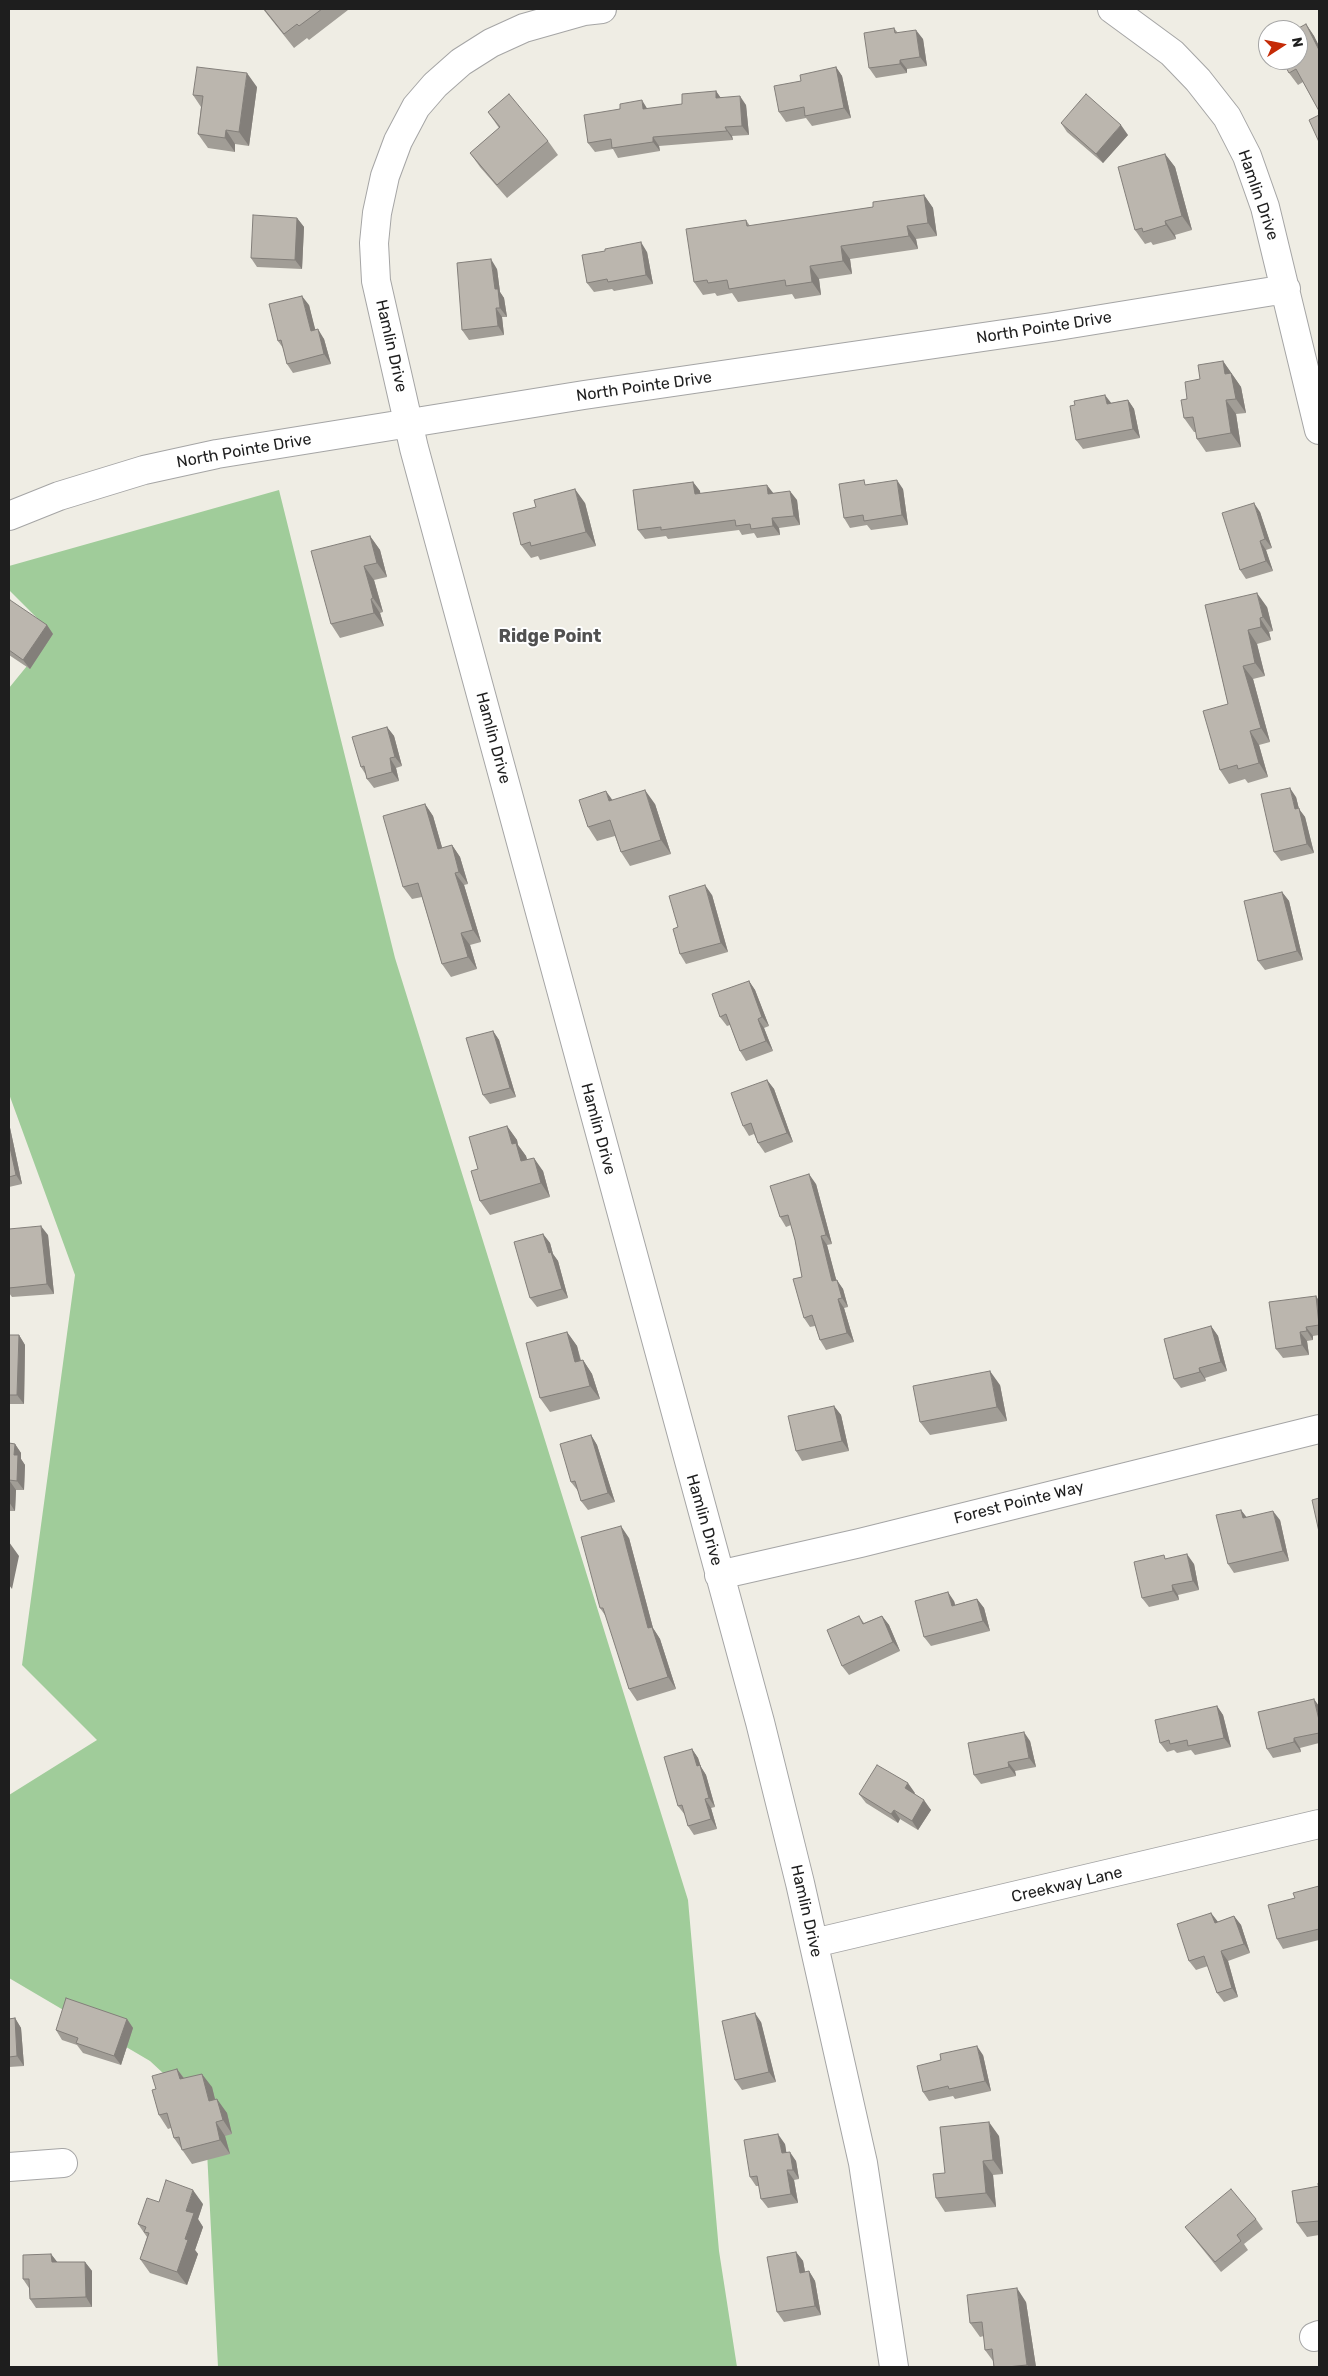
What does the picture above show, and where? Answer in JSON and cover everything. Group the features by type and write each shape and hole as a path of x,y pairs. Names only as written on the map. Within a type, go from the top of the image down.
{"street":[{"name":"Hamlin Drive","path":"602,9 584,11 524,28 491,43 461,62 434,86 416,107 398,141 384,176 374,243 376,281 408,424 760,1722 814,1944 862,2163 894,2367"},
{"name":"Hamlin Drive","path":"1112,9 1172,53 1198,80 1227,118 1247,156 1266,207 1319,430"},
{"name":"North Pointe Drive","path":"9,516 60,496 144,470 217,454 593,394 1052,327 1286,289"},
{"name":"Forest Pointe Way","path":"719,1574 860,1543 1319,1429"},
{"name":"Creekway Lane","path":"814,1944 1319,1824"},
{"path":"9,2167 63,2163"}],"green space":[{"path":"279,490 395,958 688,1900 719,2251 737,2367 218,2367 205,2112 150,2061 9,1978 9,1795 97,1740 22,1665 75,1275 9,1094 9,688 53,634 9,590 9,566"}],"building":[{"path":"264,9 322,9 299,26 297,24 284,34"},
{"path":"894,28 895,33 916,30 920,57 900,60 900,64 869,68 864,33"},
{"path":"1308,28 1319,50 1319,111 1297,70 1308,70"},
{"path":"197,67 247,73 239,132 226,130 225,138 198,134 203,96 193,95"},
{"path":"836,67 844,108 805,116 804,107 779,112 774,86 801,81 800,75"},
{"path":"716,91 716,98 740,96 742,126 725,127 727,131 653,137 653,142 612,148 611,139 588,143 584,115 620,109 620,104 642,100 643,109 682,104 682,94"},
{"path":"509,94 548,141 497,185 470,153 500,127 488,112"},
{"path":"1086,94 1121,125 1096,154 1061,123"},
{"path":"1319,115 1319,142 1309,120"},
{"path":"1165,154 1182,216 1165,221 1166,225 1143,232 1142,228 1135,230 1118,167"},
{"path":"924,195 928,223 907,226 909,236 841,246 843,261 810,266 812,282 786,286 785,280 729,289 727,280 708,283 707,280 694,282 686,229 746,220 747,226 873,207 873,202"},
{"path":"253,215 297,218 295,260 251,258"},
{"path":"641,242 646,275 608,282 607,279 587,283 582,255"},
{"path":"491,259 500,308 496,308 498,326 462,330 457,263"},
{"path":"302,296 311,331 318,329 324,354 287,364 281,340 278,341 269,304"},
{"path":"1223,361 1225,374 1231,373 1236,399 1226,400 1231,433 1197,439 1193,417 1184,418 1181,400 1187,399 1185,382 1200,379 1198,365"},
{"path":"1105,395 1107,404 1128,400 1133,429 1076,440 1070,406 1075,405 1074,401"},
{"path":"864,480 865,485 897,480 902,515 864,521 863,515 844,518 839,484"},
{"path":"693,482 695,494 767,485 768,494 790,491 794,516 772,518 773,526 751,529 750,524 736,526 735,520 661,530 661,527 638,530 633,490"},
{"path":"575,489 586,532 531,546 530,542 521,545 513,513 536,507 534,500"},
{"path":"1254,503 1265,539 1260,541 1266,561 1240,570 1222,513"},
{"path":"370,536 377,563 364,566 373,598 371,599 374,613 331,624 311,551"},
{"path":"1257,593 1263,617 1260,618 1261,627 1248,630 1255,663 1243,666 1261,728 1250,731 1259,763 1238,769 1237,765 1220,770 1203,711 1228,704 1205,605"},
{"path":"10,600 47,625 23,660 9,650"},
{"path":"387,727 395,757 390,758 392,772 367,779 364,766 361,767 352,737"},
{"path":"1290,788 1295,809 1299,808 1307,844 1274,852 1261,794"},
{"path":"645,790 661,840 621,852 610,820 588,827 579,800 606,791 609,801"},
{"path":"425,804 438,849 452,845 459,872 455,873 473,930 461,933 468,957 442,964 418,883 403,887 383,816"},
{"path":"705,885 721,943 680,954 673,929 678,927 669,896"},
{"path":"1282,892 1297,951 1258,961 1244,901"},
{"path":"749,981 762,1017 758,1019 766,1041 740,1051 726,1014 720,1017 712,994"},
{"path":"493,1031 510,1088 483,1095 466,1038"},
{"path":"767,1080 787,1133 758,1143 751,1123 743,1126 731,1093"},
{"path":"507,1126 512,1144 516,1143 521,1161 534,1158 541,1183 480,1201 471,1171 478,1169 469,1137"},
{"path":"9,1143 16,1175 9,1177"},
{"path":"809,1174 826,1235 821,1236 832,1281 837,1280 842,1298 838,1299 847,1333 820,1340 812,1315 804,1318 793,1279 802,1277 795,1240 788,1215 780,1217 770,1186"},
{"path":"41,1226 47,1284 9,1288 9,1229"},
{"path":"543,1234 549,1253 551,1252 562,1289 530,1298 514,1242"},
{"path":"1316,1296 1319,1325 1306,1327 1307,1331 1300,1332 1302,1345 1276,1349 1269,1302"},
{"path":"1211,1326 1221,1362 1199,1368 1200,1372 1174,1379 1164,1339"},
{"path":"567,1332 575,1362 583,1360 590,1386 540,1398 526,1343"},
{"path":"9,1335 19,1335 17,1395 9,1395"},
{"path":"990,1371 997,1407 920,1422 913,1386"},
{"path":"834,1406 842,1441 796,1451 788,1416"},
{"path":"591,1435 608,1493 581,1501 575,1481 571,1482 560,1444"},
{"path":"9,1443 15,1444 14,1455 18,1455 17,1481 9,1480"},
{"path":"1319,1498 1319,1532 1312,1500"},
{"path":"1241,1510 1243,1518 1273,1511 1283,1551 1228,1564 1216,1515"},
{"path":"621,1526 648,1628 652,1627 668,1677 629,1689 603,1608 600,1608 581,1537"},
{"path":"1187,1554 1193,1581 1172,1585 1173,1591 1142,1598 1134,1562 1164,1555 1165,1559"},
{"path":"948,1592 952,1606 977,1599 983,1621 924,1637 915,1601"},
{"path":"859,1616 863,1624 882,1616 893,1642 842,1666 827,1630"},
{"path":"1314,1699 1319,1720 1319,1733 1294,1738 1294,1742 1267,1749 1258,1712"},
{"path":"1217,1706 1224,1738 1188,1746 1187,1740 1170,1744 1169,1740 1160,1743 1155,1720"},
{"path":"1024,1732 1029,1758 1008,1762 1009,1767 974,1775 968,1743"},
{"path":"692,1749 697,1766 700,1765 709,1798 705,1799 711,1819 688,1826 682,1805 678,1806 664,1757"},
{"path":"877,1765 908,1783 905,1788 924,1800 912,1821 894,1810 891,1814 859,1794"},
{"path":"1319,1886 1319,1929 1277,1939 1268,1905 1295,1898 1293,1893"},
{"path":"1211,1913 1215,1923 1234,1916 1244,1944 1221,1951 1232,1988 1217,1993 1204,1956 1189,1961 1177,1924"},
{"path":"66,1998 127,2019 114,2056 76,2043 78,2038 56,2030"},
{"path":"755,2013 769,2072 735,2080 722,2021"},
{"path":"15,2018 17,2056 9,2057 9,2019"},
{"path":"977,2046 985,2081 949,2089 948,2086 923,2092 917,2066 941,2060 940,2054"},
{"path":"177,2069 180,2079 202,2074 209,2101 217,2099 223,2120 216,2122 220,2140 182,2150 179,2137 174,2138 167,2113 159,2115 152,2090 156,2089 152,2076"},
{"path":"989,2122 993,2160 983,2161 986,2193 936,2198 933,2174 945,2173 940,2127"},
{"path":"778,2134 782,2153 790,2152 793,2170 787,2170 791,2194 761,2199 757,2176 750,2177 744,2140"},
{"path":"166,2180 193,2190 186,2211 194,2213 185,2239 188,2240 177,2272 140,2259 149,2233 144,2232 146,2227 138,2224 147,2198 159,2202"},
{"path":"1319,2186 1319,2221 1297,2223 1292,2191"},
{"path":"1231,2189 1256,2219 1237,2235 1241,2241 1215,2262 1185,2227"},
{"path":"796,2252 800,2273 809,2271 815,2306 777,2312 767,2257"},
{"path":"51,2254 52,2262 85,2262 86,2297 30,2299 29,2279 23,2279 23,2255"},
{"path":"1017,2288 1027,2365 994,2367 992,2349 985,2350 982,2322 970,2323 967,2295"}],"district":[{"name":"Ridge Point","path":"550,637"}]}
